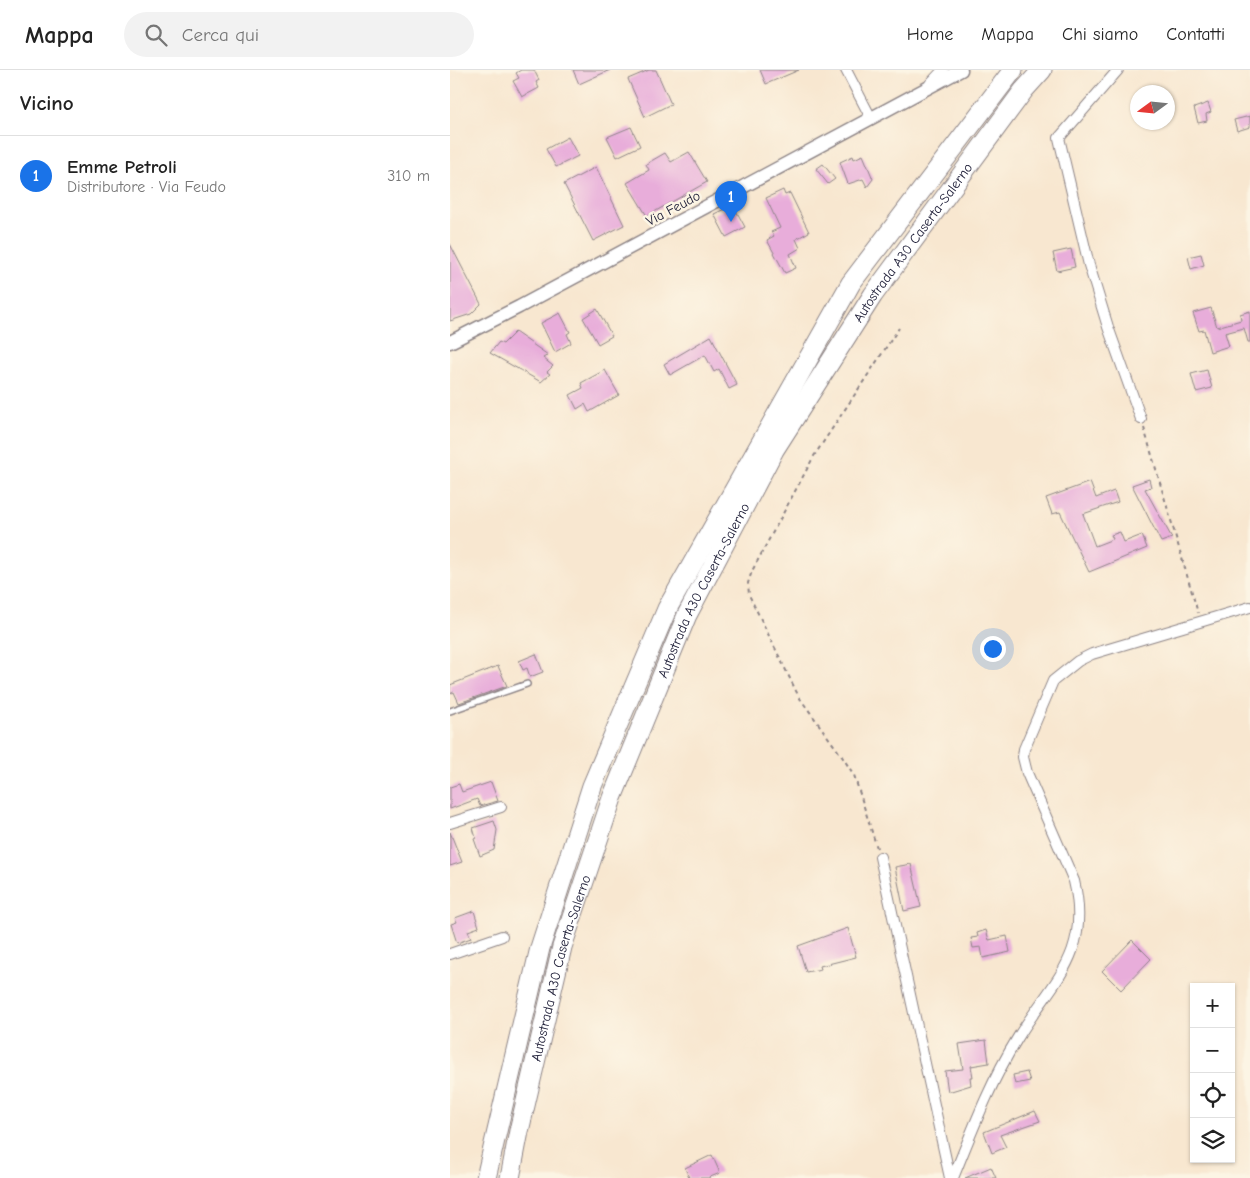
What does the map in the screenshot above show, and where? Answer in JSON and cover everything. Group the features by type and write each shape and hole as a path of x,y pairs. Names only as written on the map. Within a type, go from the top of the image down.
{"highway":[{"name":"Autostrada A30 Caserta-Salerno","path":"486,1178 540,948 589,795 667,609 851,283 1013,70"},
{"name":"Autostrada A30 Caserta-Salerno","path":"510,1178 562,946 612,798 687,615 774,450 873,295 1024,90 1042,70"}],"street":[{"path":"846,70 871,118"},
{"path":"928,86 943,70"},
{"name":"Via Feudo","path":"450,342 536,298 928,86 961,70"},
{"path":"1118,70 1059,138 1089,265 1108,327 1141,419"},
{"path":"952,1178 981,1109 1017,1038 1060,978 1074,948 1078,919 1078,898 1074,881 1027,773 1023,757 1045,696 1058,677 1078,661 1092,654 1250,608"},
{"path":"450,824 501,807"},
{"path":"880,858 952,1178"},
{"path":"450,954 502,936"}],"lane":[{"path":"450,711 527,684"}],"path":[{"path":"880,858 854,776 841,755 798,697 749,595 748,583 814,456 899,328"},
{"path":"1141,419 1200,621"}],"building":[{"path":"521,70 534,70 539,80 536,82 539,88 522,97 513,81 519,78 516,73"},
{"path":"573,70 610,70 579,84"},
{"path":"649,70 656,70 671,104 645,117 628,79"},
{"path":"760,70 799,70 766,84"},
{"path":"1208,103 1211,112 1206,114 1207,121 1198,123 1194,108"},
{"path":"1250,116 1250,127 1237,131 1234,120"},
{"path":"631,127 640,146 617,157 607,137"},
{"path":"568,137 578,156 556,167 546,149"},
{"path":"689,152 707,182 647,216 627,183 649,170 646,164 665,153 671,162"},
{"path":"863,155 873,179 867,187 863,179 848,184 840,162 853,156 854,159"},
{"path":"823,164 835,179 828,184 816,169"},
{"path":"596,167 624,225 593,241 564,184"},
{"path":"783,190 785,195 790,193 809,232 796,239 800,248 790,254 796,268 785,273 767,240 774,236 771,232 780,228 766,198"},
{"path":"733,205 745,227 726,237 714,214"},
{"path":"450,244 481,304 471,314 450,321"},
{"path":"1071,249 1075,267 1057,271 1053,253"},
{"path":"1201,254 1204,265 1191,269 1188,257"},
{"path":"1211,308 1217,327 1241,320 1240,314 1250,311 1250,342 1248,342 1244,328 1225,333 1229,346 1210,352 1204,330 1199,331 1193,313"},
{"path":"597,309 612,336 598,344 583,318"},
{"path":"560,313 570,332 567,334 571,343 555,352 541,323"},
{"path":"515,332 548,355 543,358 553,366 547,372 550,374 541,382 490,353 499,342 503,344"},
{"path":"711,336 737,385 729,389 719,369 714,372 705,355 670,375 664,364"},
{"path":"605,370 619,395 589,412 585,404 577,409 570,395 583,388 581,383"},
{"path":"1207,370 1212,388 1196,392 1191,374"},
{"path":"1149,479 1151,487 1145,489 1172,538 1161,542 1132,485"},
{"path":"1090,482 1096,498 1114,491 1118,502 1083,514 1095,546 1113,539 1111,535 1120,532 1124,542 1142,535 1147,548 1089,572 1060,512 1052,514 1046,498"},
{"path":"536,654 543,672 530,677 527,668 523,670 519,661"},
{"path":"498,666 507,686 459,703 454,692 450,694 450,685"},
{"path":"491,782 498,801 480,806 477,799 450,809 450,787 459,784 462,792"},
{"path":"494,821 497,830 494,850 480,856 474,839 476,838 473,828"},
{"path":"450,832 462,862 450,866"},
{"path":"911,864 921,907 904,911 895,867"},
{"path":"474,911 479,927 468,931 471,938 457,943 451,924 457,922 455,918"},
{"path":"848,928 856,957 820,966 821,969 806,972 798,946"},
{"path":"986,930 989,940 1007,936 1010,952 983,958 981,947 973,948 971,938 978,937 977,933"},
{"path":"1132,940 1151,959 1121,990 1102,971"},
{"path":"986,1040 989,1063 971,1066 973,1077 970,1077 971,1085 948,1092 945,1071 963,1069 959,1044"},
{"path":"1027,1072 1030,1081 1015,1084 1013,1075"},
{"path":"1035,1111 1040,1121 1000,1135 1006,1147 992,1153 984,1132"},
{"path":"712,1155 720,1173 708,1178 689,1178 685,1168"},
{"path":"991,1167 996,1178 965,1178"}],"place":[{"name":"Emme Petroli","path":"731,222"}]}
